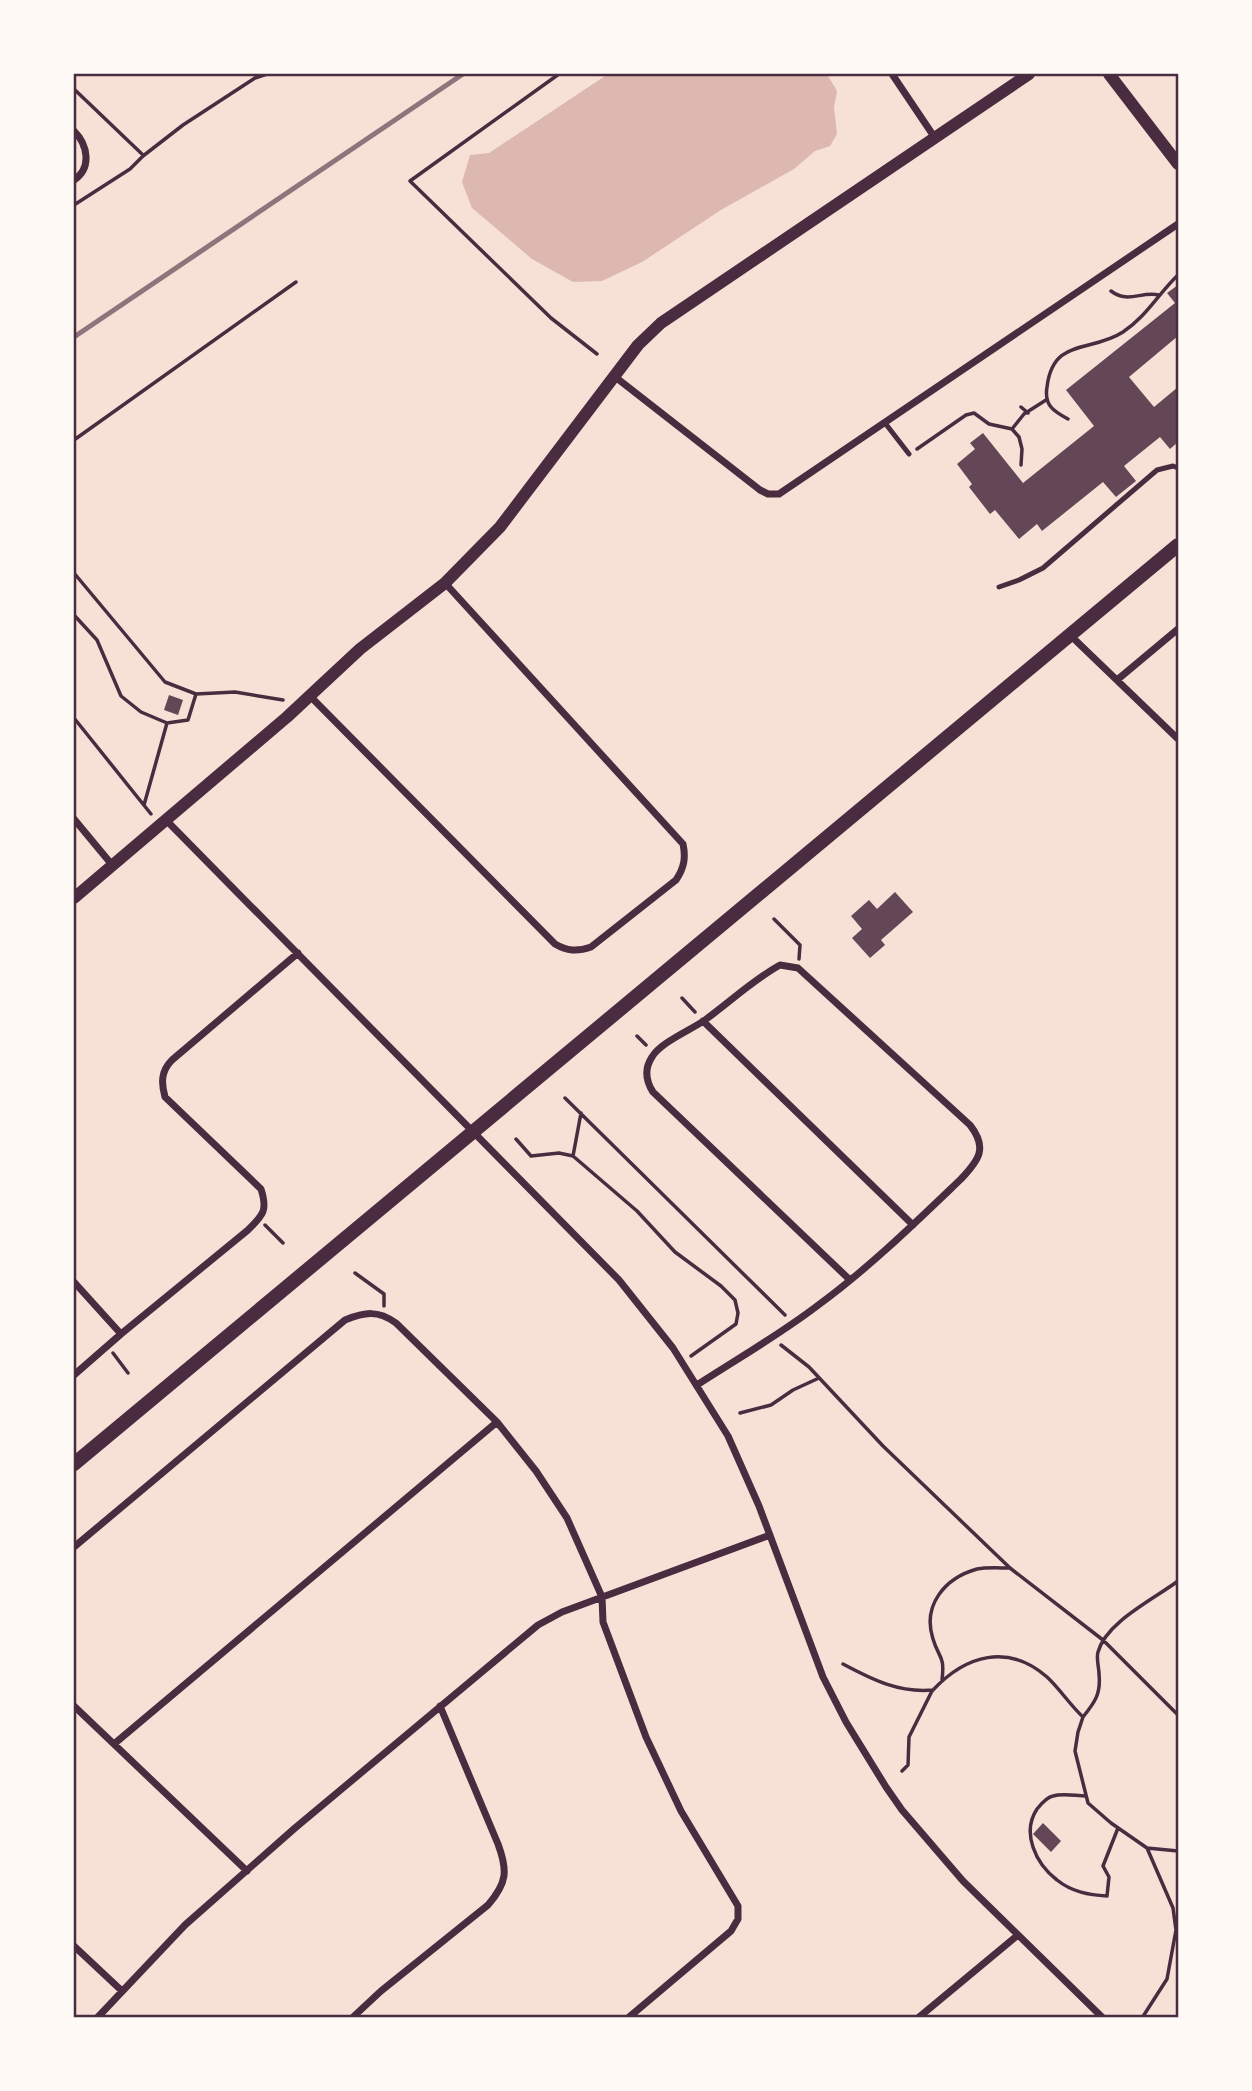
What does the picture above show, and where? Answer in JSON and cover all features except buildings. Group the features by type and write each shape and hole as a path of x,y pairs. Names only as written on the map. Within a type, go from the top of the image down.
{"main road":[{"path":"74,1464 1178,545"}],"street":[{"path":"892,74 935,138"},
{"path":"74,898 306,700 360,649 445,583 500,527 638,345 661,323 1028,74"},
{"path":"1109,74 1178,163"},
{"path":"74,131 85,148 86,160 80,176 74,180"},
{"path":"614,376 749,482 768,494 779,494 1178,224"},
{"path":"306,700 562,948 579,951 591,947 676,880 683,869 683,844 445,583"},
{"path":"1117,680 1178,629"},
{"path":"1070,634 1178,739"},
{"path":"74,819 113,866"},
{"path":"163,823 298,953 619,1280 682,1362 728,1436 745,1470 823,1676 856,1739 886,1787 902,1810 964,1881 1103,2018"},
{"path":"74,1375 264,1212 265,1202 261,1189 165,1097 162,1077 165,1067 172,1060 298,953"},
{"path":"697,1385 792,1323 850,1280 913,1225 973,1167 981,1152 978,1136 970,1125 799,968 780,965 661,1048 652,1056 647,1069 647,1083 653,1092 850,1280"},
{"path":"703,1021 913,1225"},
{"path":"74,1282 121,1334"},
{"path":"74,1547 345,1320 361,1313 384,1315 449,1373 497,1422 536,1471 568,1518 602,1597 603,1622 646,1737 681,1811 738,1906 738,1919 731,1931 628,2018"},
{"path":"114,1744 497,1422"},
{"path":"97,2018 185,1926 538,1625 562,1612 770,1535"},
{"path":"74,1706 247,1871"},
{"path":"352,2018 381,1991 488,1905 500,1891 505,1877 502,1853 440,1706"},
{"path":"918,2018 1018,1934"},
{"path":"74,1946 122,1991"}],"lane":[{"path":"885,423 909,454"},
{"path":"999,587 1043,568 1157,470 1173,466 1178,468"}],"path":[{"path":"74,205 130,169 183,125 255,78 268,74"},
{"path":"559,74 410,181 551,318 597,354"},
{"path":"74,89 143,156"},
{"path":"1068,419 1053,411 1046,400 1049,375 1058,357 1080,345 1103,341 1122,332 1153,306 1159,295 1178,275"},
{"path":"74,440 296,282"},
{"path":"1111,291 1118,297 1130,299 1148,292 1159,295"},
{"path":"1012,429 1046,400"},
{"path":"1021,407 1028,413"},
{"path":"909,454 966,415 974,413 989,424 1012,429 1019,437 1022,449 1021,465"},
{"path":"74,573 165,682 196,694 235,692 306,700"},
{"path":"74,615 97,639 121,696 141,712 167,723 188,720 196,694"},
{"path":"74,718 144,805 163,823"},
{"path":"144,805 167,723"},
{"path":"774,919 800,945 799,968"},
{"path":"682,998 703,1021"},
{"path":"565,1098 792,1323"},
{"path":"573,1156 581,1113"},
{"path":"516,1139 531,1156 559,1153 573,1156 637,1211 675,1252 735,1300 738,1313 736,1324 682,1362"},
{"path":"259,1219 283,1243"},
{"path":"355,1273 384,1294 384,1315"},
{"path":"772,1336 819,1378 883,1446 1010,1568 1103,1640 1178,1715"},
{"path":"108,1346 128,1373"},
{"path":"740,1413 771,1405 819,1378"},
{"path":"943,1680 943,1658 932,1639 930,1618 936,1596 945,1585 977,1569 1010,1568"},
{"path":"1178,1581 1124,1619 1103,1640 1097,1655 1099,1698 1083,1717 1075,1751 1088,1803 1147,1848 1178,1851"},
{"path":"902,1772 908,1765 909,1737 933,1690 943,1680 980,1657 1005,1655 1028,1664 1047,1678 1083,1717"},
{"path":"844,1664 892,1687 933,1690"},
{"path":"1086,1796 1053,1796 1034,1813 1030,1839 1039,1862 1056,1880 1072,1890 1107,1896 1110,1877 1103,1866 1118,1828"},
{"path":"1142,2018 1167,1979 1175,1930 1173,1908 1147,1848"}],"shaded area":[{"path":"608,74 827,74 837,91 834,107 837,134 830,146 815,151 794,169 721,210 642,262 602,281 573,282 532,259 472,208 462,182 470,155 489,153"}],"railway":[{"path":"74,337 463,74"}]}
